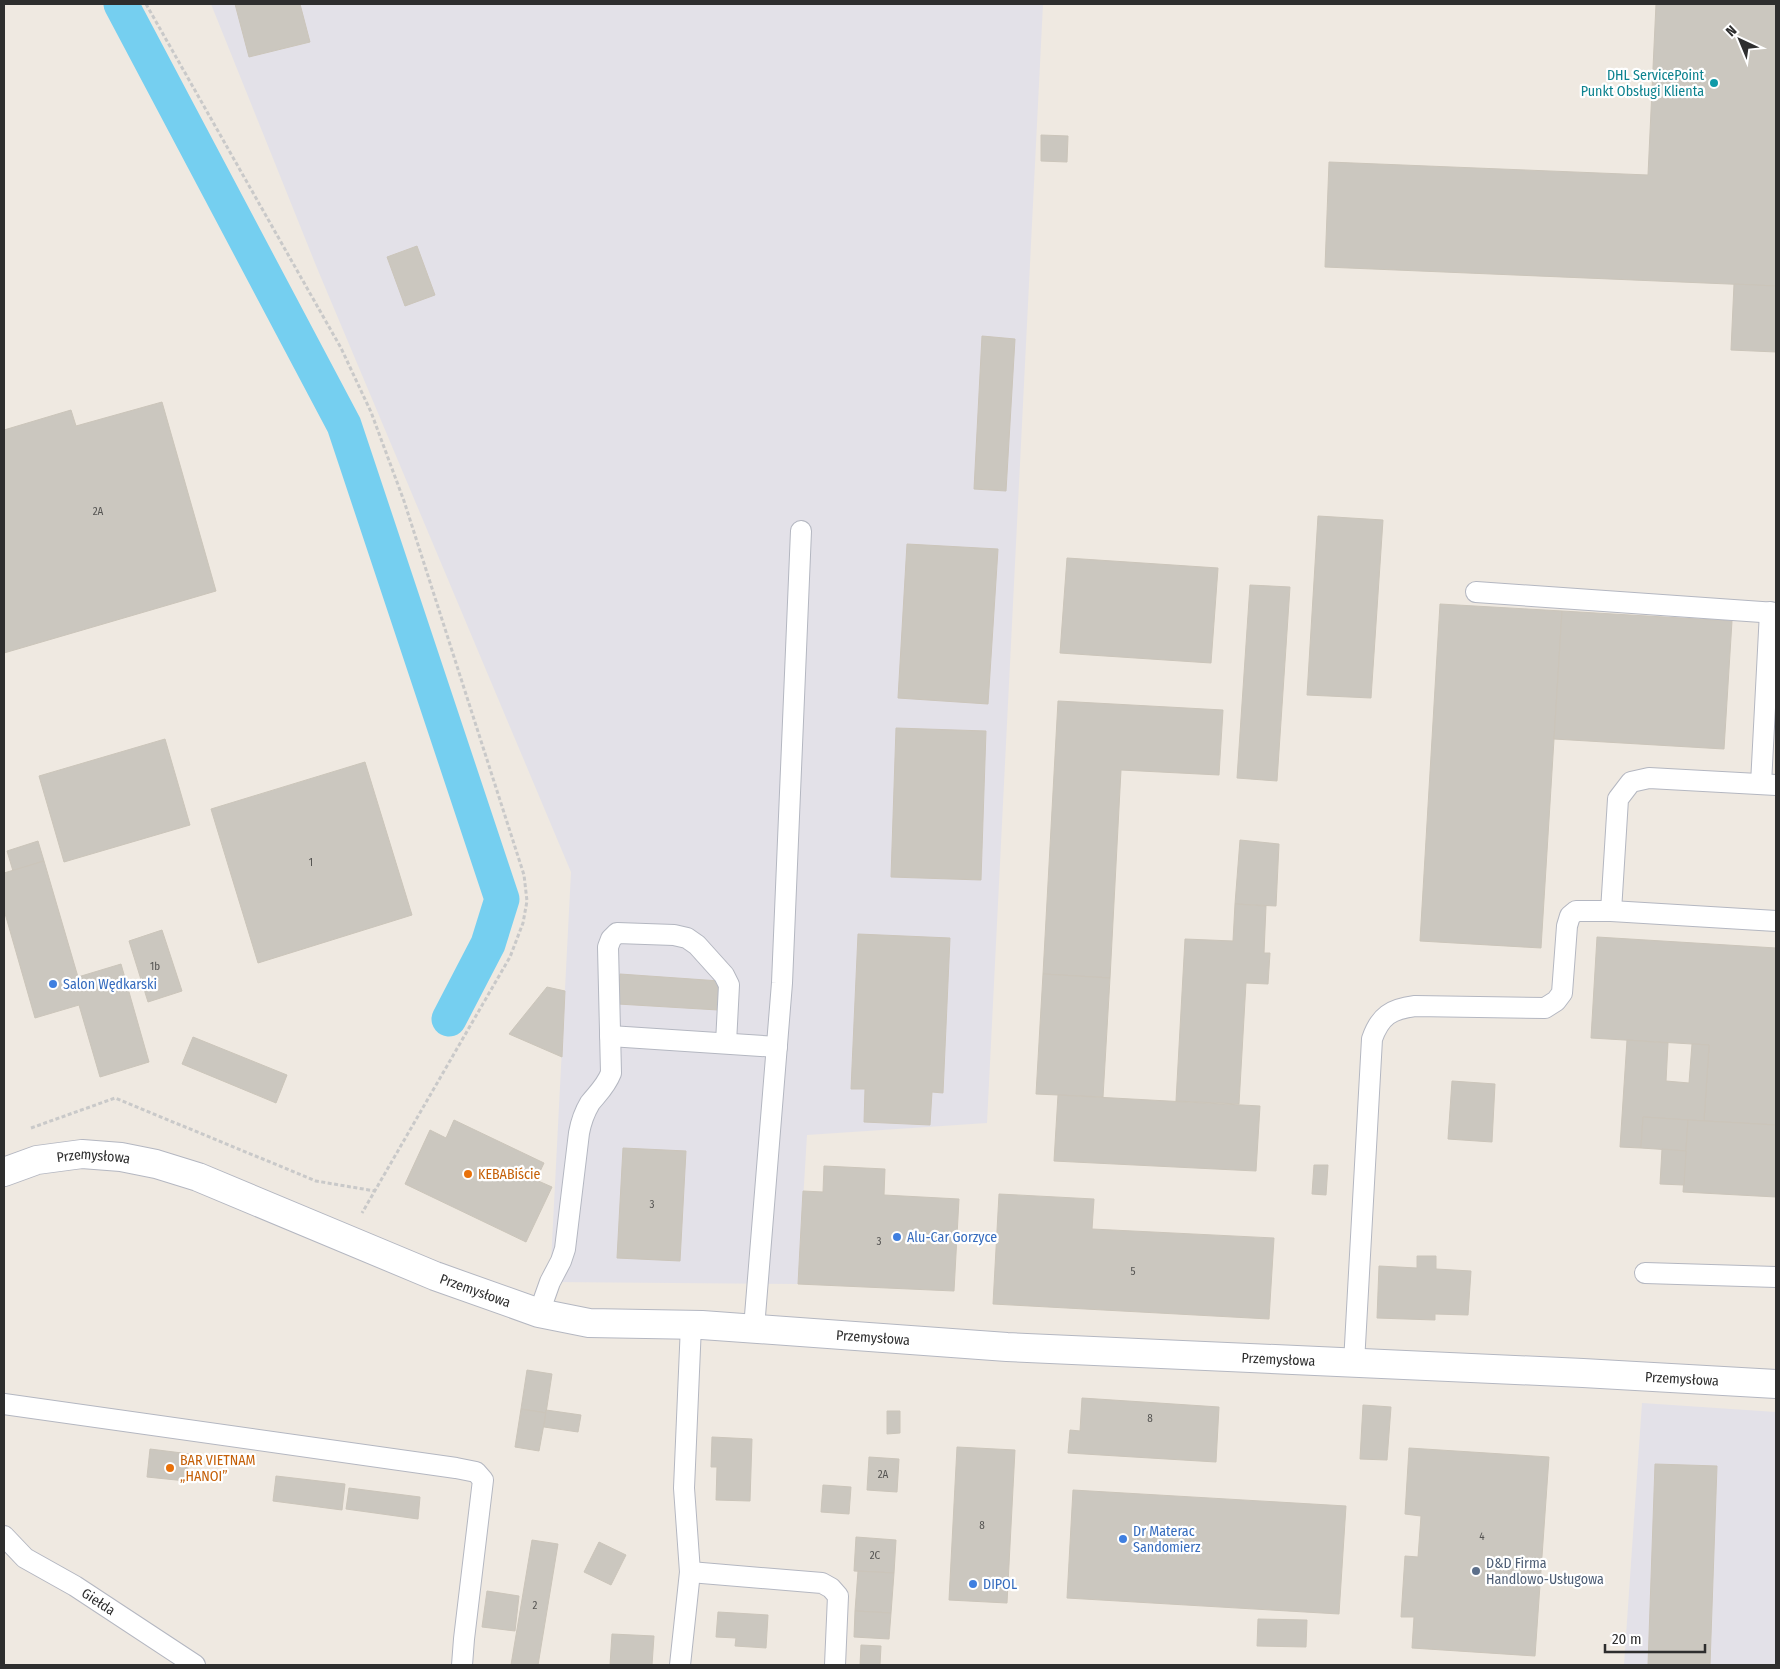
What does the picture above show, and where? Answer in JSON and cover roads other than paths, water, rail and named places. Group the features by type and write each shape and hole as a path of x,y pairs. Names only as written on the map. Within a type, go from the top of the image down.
{"street":[{"name":"Przemysłowa","path":"4,1172 37,1160 82,1154 156,1164 198,1177 435,1276 539,1313 590,1323 754,1328 1007,1347 1776,1384"}],"lane":[{"path":"754,1328 782,974 801,531"},
{"path":"1476,592 1773,613 1768,785 1649,778 1631,782 1618,799 1611,911"},
{"path":"1354,1363 1372,1039 1377,1025 1388,1015 1400,1008 1415,1006 1545,1008 1556,1001 1562,993 1567,926 1570,916 1576,911 1611,911 1776,921"},
{"path":"539,1313 565,1249 579,1133 583,1117 591,1102 608,1082 611,1073 608,947 611,939 617,933 674,935 687,938 697,945 724,974 728,985 726,1043"},
{"path":"610,1036 777,1047"},
{"path":"1645,1273 1776,1278"},
{"path":"680,1665 690,1572 684,1488 691,1325"},
{"path":"4,1404 476,1472 483,1480 462,1665"},
{"name":"Giełda","path":"4,1536 25,1558 75,1586 195,1665"},
{"path":"690,1572 822,1583 831,1588 838,1596 835,1665"}],"waterway":[{"path":"121,4 344,425 502,899 488,944 449,1019"}],"place":[{"name":"DHL ServicePoint Punkt Obsługi Klienta","path":"1714,83"},
{"name":"Salon Wędkarski","path":"53,984"},
{"name":"KEBABiście","path":"468,1174"},
{"name":"Alu-Car Gorzyce","path":"897,1237"},
{"name":"BAR VIETNAM „HANOI”","path":"170,1468"},
{"name":"Dr Materac Sandomierz","path":"1123,1539"},
{"name":"D&D Firma Handlowo-Usługowa","path":"1476,1571"},
{"name":"DIPOL","path":"973,1584"}]}
